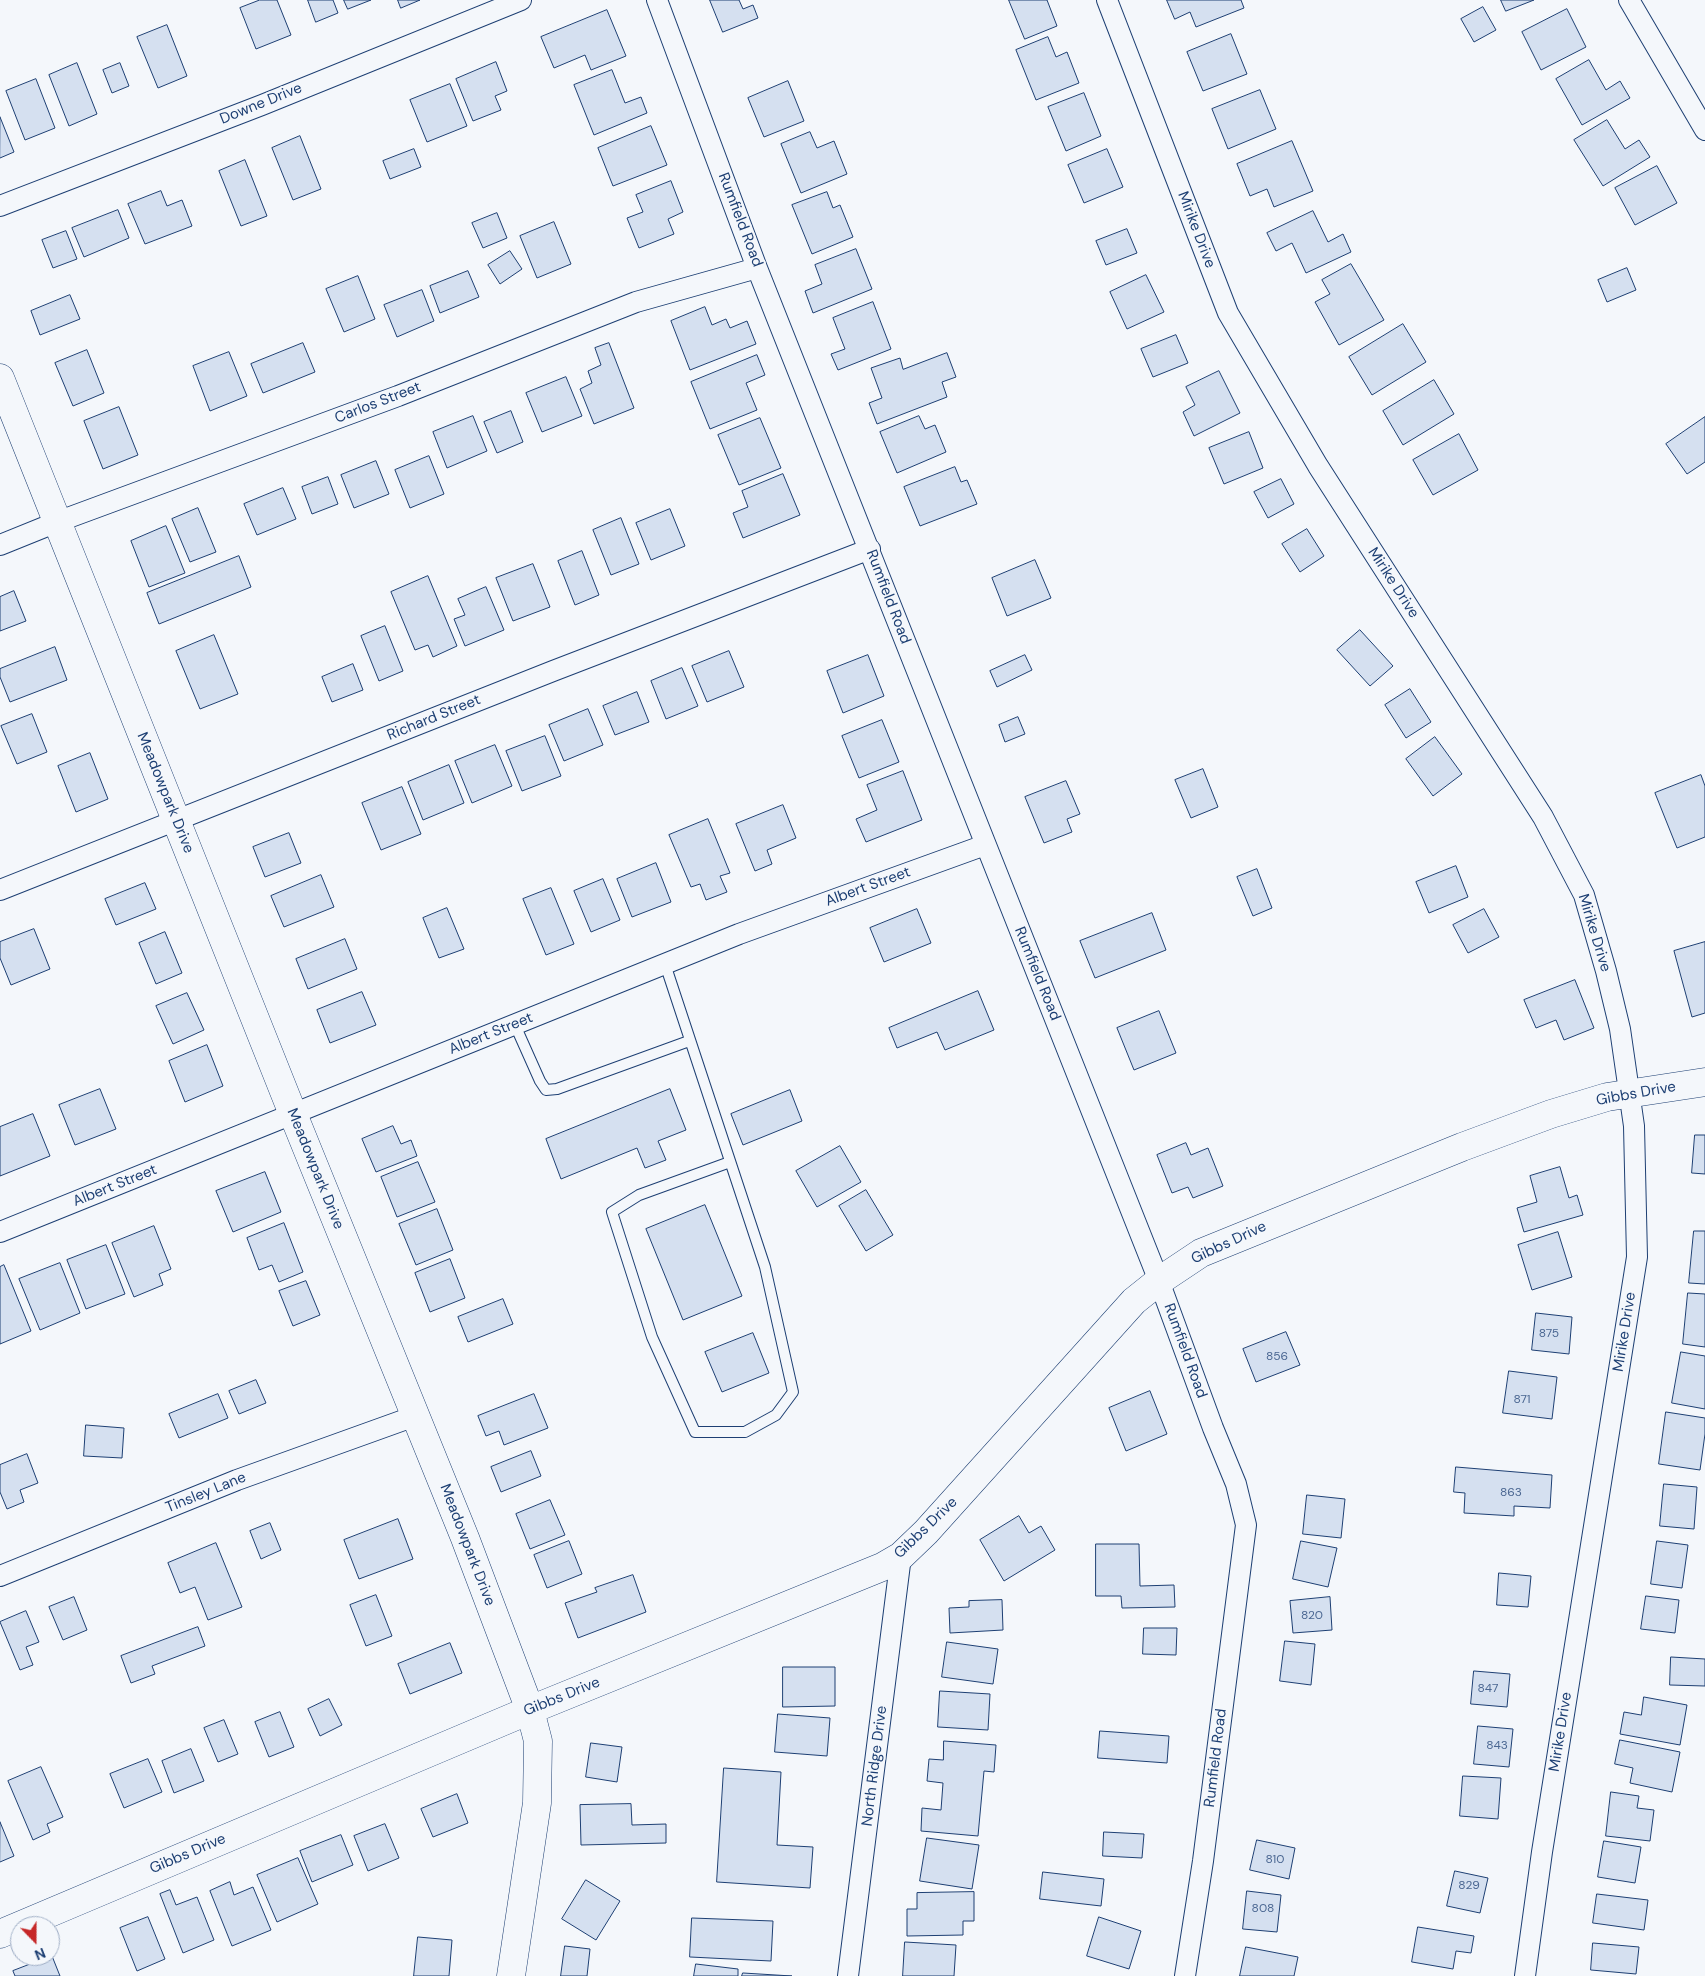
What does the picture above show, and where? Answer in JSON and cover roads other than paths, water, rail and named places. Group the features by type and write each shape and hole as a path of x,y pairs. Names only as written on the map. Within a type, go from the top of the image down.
{"street":[{"name":"Downe Drive","path":"0,206 271,101 521,0"},
{"name":"Rumfield Road","path":"657,0 758,268 1159,1281 1213,1428 1236,1484 1246,1526 1203,1861 1185,1976"},
{"name":"Mirike Drive","path":"1108,0 1228,313 1318,466 1543,817 1584,895 1609,980 1620,1029 1634,1126 1637,1257 1524,1976"},
{"path":"1629,0 1705,130"},
{"name":"Carlos Street","path":"0,545 57,522 398,396 636,302 758,268"},
{"name":"Meadowpark Drive","path":"0,378 293,1114 465,1538 530,1710 538,1741 537,1803 510,1976"},
{"name":"Richard Street","path":"0,890 553,671 870,549"},
{"name":"Albert Street","path":"0,1232 739,934 985,845"},
{"name":"Gibbs Drive","path":"0,1934 530,1710 882,1567 901,1556 926,1532 1134,1301 1159,1281 1201,1253 1254,1230 1551,1114 1607,1096 1705,1082"},
{"name":"Tinsley Lane","path":"0,1576 237,1480 415,1416"},
{"name":"North Ridge Drive","path":"848,1976 901,1556"}],"lane":[{"path":"665,964 765,1267 793,1392 776,1415 745,1432 695,1432 652,1337 612,1212 639,1195 730,1162"},
{"path":"515,1024 540,1082 546,1090 557,1089 689,1041"}]}
